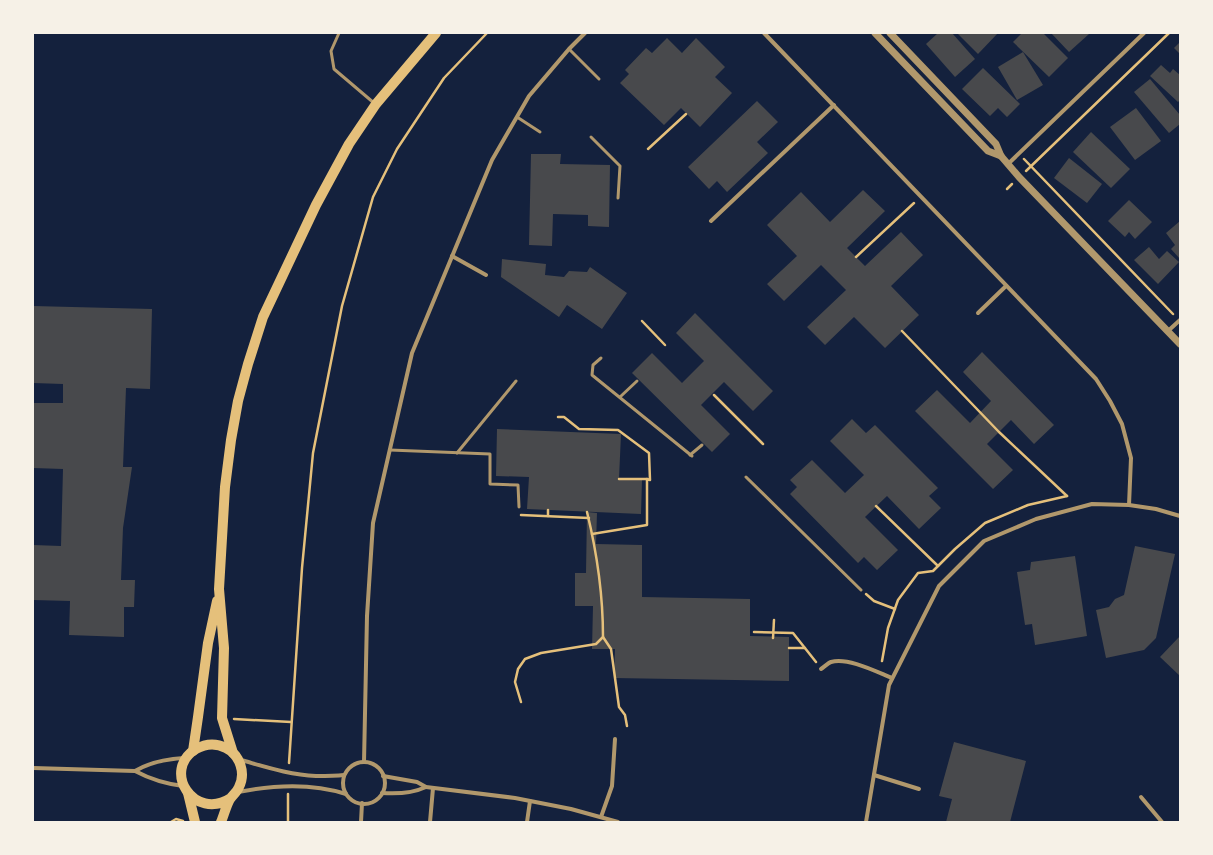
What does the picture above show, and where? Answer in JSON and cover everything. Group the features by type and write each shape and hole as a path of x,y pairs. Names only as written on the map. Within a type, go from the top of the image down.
{"main road":[{"path":"195,822 182,772 190,755 198,717 208,643 219,589 225,487 231,440 238,401 248,364 264,317 316,205 349,144 376,104 436,33"},
{"path":"219,589 224,648 222,718 242,768 241,784 221,822"},
{"path":"190,755 204,745 213,744 226,748 236,756"},
{"path":"186,789 199,802 208,805 218,804 234,795"}],"street":[{"path":"364,762 367,616 373,523 412,353 492,160 529,96 585,33"},
{"path":"764,33 1096,380 1110,401 1122,424 1131,458 1129,505"},
{"path":"875,33 988,151 1001,156"},
{"path":"890,33 996,144 1001,156 1019,177 1180,344"},
{"path":"1008,164 1144,33"},
{"path":"711,222 834,105"},
{"path":"452,256 486,275"},
{"path":"978,313 1006,286"},
{"path":"1168,331 1180,321"},
{"path":"866,822 888,685 939,586 984,541 1036,519 1092,504 1129,505 1156,509 1180,516"},
{"path":"821,669 831,662 845,661 871,669 892,678"},
{"path":"601,817 612,786 615,740"},
{"path":"33,768 135,770 145,765 190,755"},
{"path":"236,756 289,772 315,776 344,775"},
{"path":"234,795 260,787 325,788 346,794 353,800 362,803 373,801 382,793 384,784 383,776 376,766 370,763 364,762 352,766 344,775 343,785 346,794"},
{"path":"135,770 145,776 186,789"},
{"path":"874,775 919,789"},
{"path":"383,776 417,782 426,787 515,798 618,822"},
{"path":"382,793 390,794 417,791 426,787"},
{"path":"430,822 433,788"},
{"path":"1141,798 1162,822"},
{"path":"527,822 530,801"},
{"path":"361,822 362,803"}],"lane":[{"path":"339,33 331,51 334,69 376,104"},
{"path":"570,49 599,79"},
{"path":"517,117 540,132"},
{"path":"591,137 620,166 618,198"},
{"path":"601,358 593,365 592,375 691,455 702,445"},
{"path":"457,453 516,381"},
{"path":"620,397 637,381"},
{"path":"390,450 490,454 490,484 518,485 519,507"},
{"path":"746,477 861,590"}],"path":[{"path":"289,772 302,568 313,453 342,306 373,197 397,149 444,78 487,33"},
{"path":"1007,189 1169,33"},
{"path":"648,149 686,114"},
{"path":"1019,154 1180,321"},
{"path":"856,257 921,196"},
{"path":"642,321 665,345"},
{"path":"902,331 999,432 1067,496"},
{"path":"714,395 763,444"},
{"path":"558,417 564,417 579,429 618,430 649,453 650,480 619,479"},
{"path":"592,534 647,525 647,479"},
{"path":"876,506 938,566"},
{"path":"519,507 519,515 589,518"},
{"path":"548,510 548,516"},
{"path":"587,512 599,574 603,609 603,637 611,649 619,707 625,715 627,726"},
{"path":"861,590 874,601 895,609"},
{"path":"773,638 774,620"},
{"path":"754,632 793,632 821,669"},
{"path":"521,702 515,682 518,669 525,659 542,653 596,644 603,637"},
{"path":"789,648 805,648"},
{"path":"222,718 291,722"},
{"path":"288,787 288,822"},
{"path":"171,822 176,819"}],"building":[{"path":"938,33 952,33 975,59 955,77 926,44"},
{"path":"957,33 998,33 978,54"},
{"path":"1022,33 1043,33 1068,58 1049,77 1013,42"},
{"path":"1051,33 1088,33 1089,34 1069,52"},
{"path":"667,38 682,53 696,38 725,67 715,77 732,93 700,127 681,108 664,125 620,83 629,74 625,70 646,48 652,53"},
{"path":"1180,42 1180,54 1174,48"},
{"path":"1023,52 1043,85 1017,100 998,67"},
{"path":"1161,65 1170,73 1173,69 1180,75 1180,100 1178,102 1150,76"},
{"path":"983,68 1020,104 1007,117 998,108 990,116 962,89"},
{"path":"1150,79 1180,115 1180,124 1169,133 1134,92"},
{"path":"757,101 778,122 757,142 768,153 727,192 717,181 709,189 688,167"},
{"path":"1136,108 1161,141 1135,160 1110,127"},
{"path":"1091,132 1130,169 1111,188 1073,152"},
{"path":"531,154 561,154 560,164 610,165 609,227 588,226 588,215 553,214 552,246 529,245"},
{"path":"1069,158 1102,184 1087,203 1054,178"},
{"path":"863,190 885,211 847,248 865,266 901,232 923,255 891,286 919,315 885,348 854,317 825,345 807,327 846,290 821,265 784,301 767,284 797,256 767,225 801,192 830,222"},
{"path":"1129,200 1152,222 1135,239 1129,232 1125,237 1108,221"},
{"path":"1180,221 1180,259 1171,249 1175,245 1166,233"},
{"path":"1149,247 1159,259 1167,251 1179,262 1158,284 1134,260"},
{"path":"502,259 546,264 545,275 564,277 569,271 587,272 590,267 627,293 602,329 567,305 559,317 501,277"},
{"path":"33,306 152,309 150,389 126,388 123,467 132,467 123,528 121,580 135,580 134,607 124,607 124,637 69,635 70,601 33,600 33,545 61,546 63,469 33,468 33,403 63,403 63,384 33,383"},
{"path":"695,313 773,391 753,411 724,382 701,405 730,434 712,452 632,373 652,353 682,383 704,361 676,333"},
{"path":"982,352 1054,425 1034,444 1011,420 987,444 1013,470 993,489 915,411 937,390 970,423 991,401 963,372"},
{"path":"852,419 866,433 875,425 938,488 929,496 941,508 919,529 887,496 865,517 898,550 877,570 864,557 858,563 790,494 797,487 790,480 812,460 845,493 864,475 830,441"},
{"path":"497,429 621,434 619,479 642,480 641,514 527,509 529,477 496,476"},
{"path":"587,512 597,513 596,544 642,545 642,597 750,599 750,636 789,637 789,681 614,678 615,649 592,649 593,606 575,606 575,573 586,573"},
{"path":"1135,546 1175,554 1156,638 1144,650 1106,658 1096,610 1109,607 1115,599 1124,595"},
{"path":"1075,556 1087,636 1035,645 1032,624 1025,625 1017,572 1030,570 1031,562"},
{"path":"1180,636 1180,676 1160,657"},
{"path":"954,742 1026,761 1010,822 946,822 952,799 939,796"}]}
